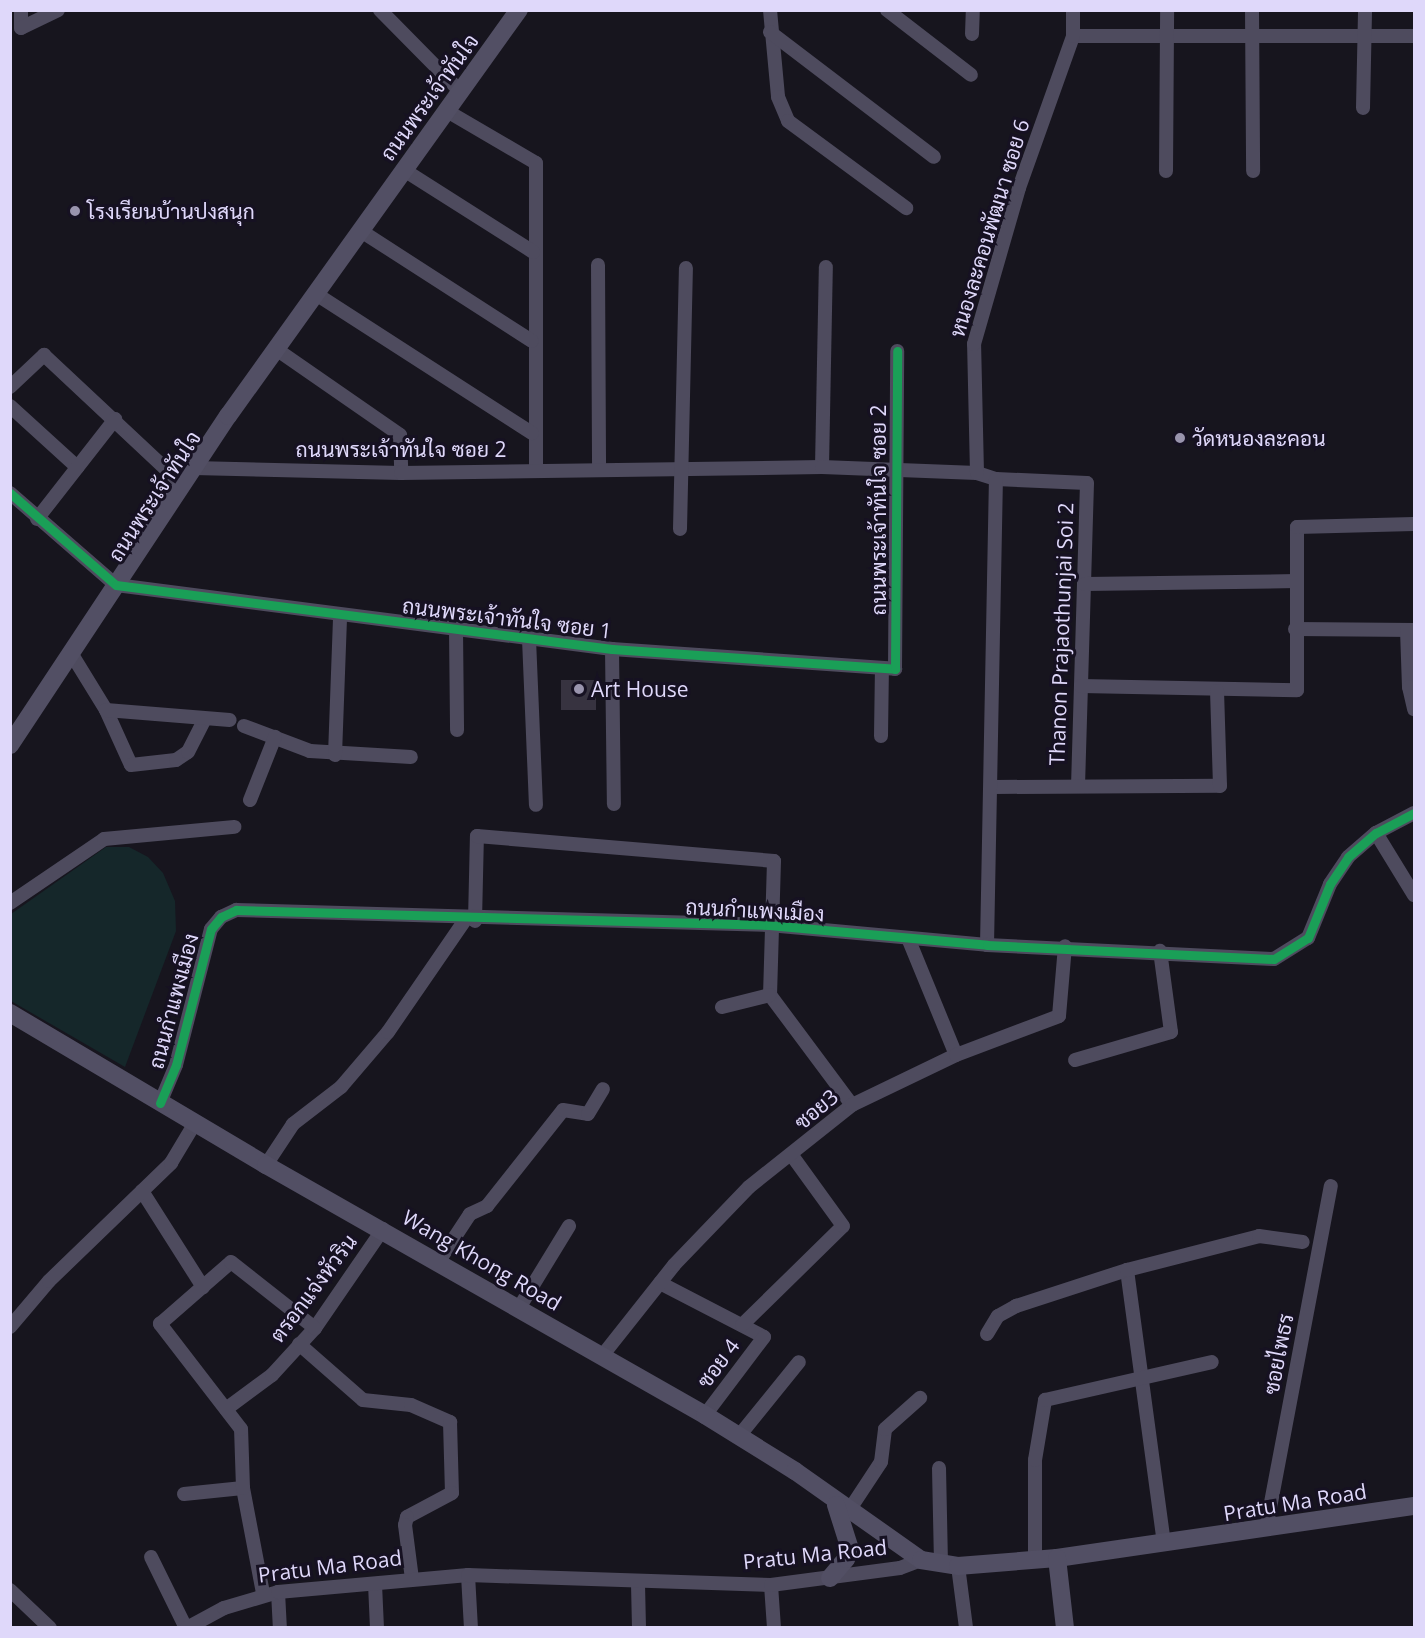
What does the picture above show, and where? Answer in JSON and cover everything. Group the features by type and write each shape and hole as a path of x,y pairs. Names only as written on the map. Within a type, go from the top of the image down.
{"main road":[{"name":"ถนนพระเจ้าทันใจ","path":"10,745 276,349 519,10"},
{"name":"Wang Khong Road","path":"10,1013 266,1165 383,1229 705,1415 921,1560"},
{"name":"Pratu Ma Road","path":"921,1560 950,1565 1057,1558 1414,1506"},
{"path":"830,1578 846,1559 849,1546 842,1507"},
{"path":"1057,1558 1065,1628"}],"street":[{"path":"21,10 21,27 58,10"},
{"path":"380,10 461,92"},
{"path":"770,10 770,32 778,97 788,121 906,208"},
{"path":"887,10 971,75"},
{"path":"972,34 973,10"},
{"name":"หนองละคอนพัฒนา ซอย 6","path":"977,472 974,344 1019,188 1072,36 1073,10"},
{"path":"1166,171 1167,10"},
{"path":"1252,10 1253,171"},
{"path":"1363,108 1365,10"},
{"path":"770,32 934,157"},
{"path":"1072,36 1253,32 1414,36"},
{"path":"447,111 536,163 532,340 532,433 536,470"},
{"path":"404,170 533,252"},
{"path":"361,231 532,340"},
{"path":"598,265 599,467"},
{"path":"822,468 826,267"},
{"path":"680,529 686,268"},
{"path":"316,294 532,433"},
{"path":"276,349 400,435 401,473"},
{"name":"ถนนพระเจ้าทันใจ ซอย 2","path":"881,736 888,669 896,473 897,351"},
{"path":"10,387 44,355 183,485"},
{"path":"10,405 77,467"},
{"path":"37,519 115,419"},
{"name":"ถนนพระเจ้าทันใจ ซอย 2","path":"194,468 401,473 599,467 822,468 896,473 977,472 996,479"},
{"path":"987,945 994,787 996,479"},
{"name":"Thanon Prajaothunjai Soi 2","path":"996,479 1087,483 1078,786"},
{"path":"10,492 37,519 116,585"},
{"path":"1081,686 1217,691 1297,690 1295,629 1297,526 1414,524"},
{"path":"1085,584 1297,581"},
{"name":"ถนนพระเจ้าทันใจ ซอย 1","path":"116,585 340,616 612,649 888,669"},
{"path":"334,755 340,616"},
{"path":"1295,629 1411,630 1409,687 1414,709"},
{"path":"456,630 457,730"},
{"path":"529,639 536,805"},
{"path":"612,649 614,804"},
{"path":"71,653 106,710 130,765 176,760 188,752 205,719"},
{"path":"994,787 1220,786 1217,691"},
{"path":"106,710 230,720"},
{"path":"244,726 334,755 411,757"},
{"path":"250,800 275,737"},
{"name":"ถนนกำแพงเมือง","path":"160,1103 176,1065 200,957 221,917 236,910 301,910 470,920 769,926 987,945 1065,946 1274,959 1294,949 1308,938 1330,884 1348,857 1376,833 1414,813"},
{"path":"10,903 104,839 234,827"},
{"path":"1376,833 1414,895"},
{"path":"266,1165 293,1124 341,1087 388,1032 470,920 477,836 774,861 769,926 770,995 852,1106"},
{"path":"908,938 956,1055"},
{"name":"ซอย3","path":"602,1356 660,1283 749,1187 792,1157 852,1106 956,1055 1059,1016 1065,946"},
{"path":"1075,1060 1171,1032 1160,951"},
{"path":"722,1007 770,995"},
{"path":"439,1261 470,1214 487,1206 563,1110 588,1114 603,1089"},
{"path":"10,1327 49,1281 171,1163 195,1123"},
{"path":"660,1283 742,1325 843,1226 792,1157"},
{"name":"ซอยไพธร","path":"1266,1529 1331,1186"},
{"path":"142,1191 202,1287"},
{"path":"519,1308 569,1226"},
{"name":"ตรอกแจ่งหัวริน","path":"226,1409 272,1374 315,1328 383,1229"},
{"path":"987,1334 998,1316 1016,1306 1127,1269 1259,1236 1303,1242"},
{"path":"263,1593 243,1488 241,1429 160,1324 231,1262 315,1328"},
{"path":"1127,1269 1164,1544"},
{"name":"ซอย 4","path":"705,1415 765,1337 742,1325"},
{"path":"299,1344 363,1400 411,1406 450,1422 452,1493 407,1517 405,1525 412,1580"},
{"path":"739,1436 799,1362"},
{"path":"1035,1560 1035,1460 1045,1400 1212,1362"},
{"path":"842,1507 881,1462 885,1429 920,1398"},
{"path":"939,1468 950,1565 966,1628"},
{"path":"184,1494 243,1488"},
{"path":"151,1557 186,1628"},
{"name":"Pratu Ma Road","path":"186,1628 263,1593 468,1575 638,1584 771,1585 830,1578 921,1560"},
{"path":"468,1575 471,1628"},
{"path":"375,1584 377,1628"},
{"path":"638,1584 639,1628"},
{"path":"771,1585 774,1628"},
{"path":"10,1590 50,1628"},
{"path":"278,1592 280,1628"}],"shaded area":[{"path":"106,847 129,847 148,857 163,873 175,901 176,931 125,1067 11,1001 11,914"}],"building":[{"name":"Art House","path":"561,680 596,680 596,710 561,710"}],"cycle path":[{"path":"10,493 116,585 612,649 895,669 897,351"},
{"path":"160,1103 176,1065 211,929 221,917 236,910 769,925 987,945 1274,959 1308,938 1330,884 1348,857 1376,833 1414,813"}],"place":[{"name":"โรงเรียนบ้านปงสนุก","path":"75,211"},
{"name":"วัดหนองละคอน","path":"1180,438"},
{"name":"Art House","path":"579,689"}]}
